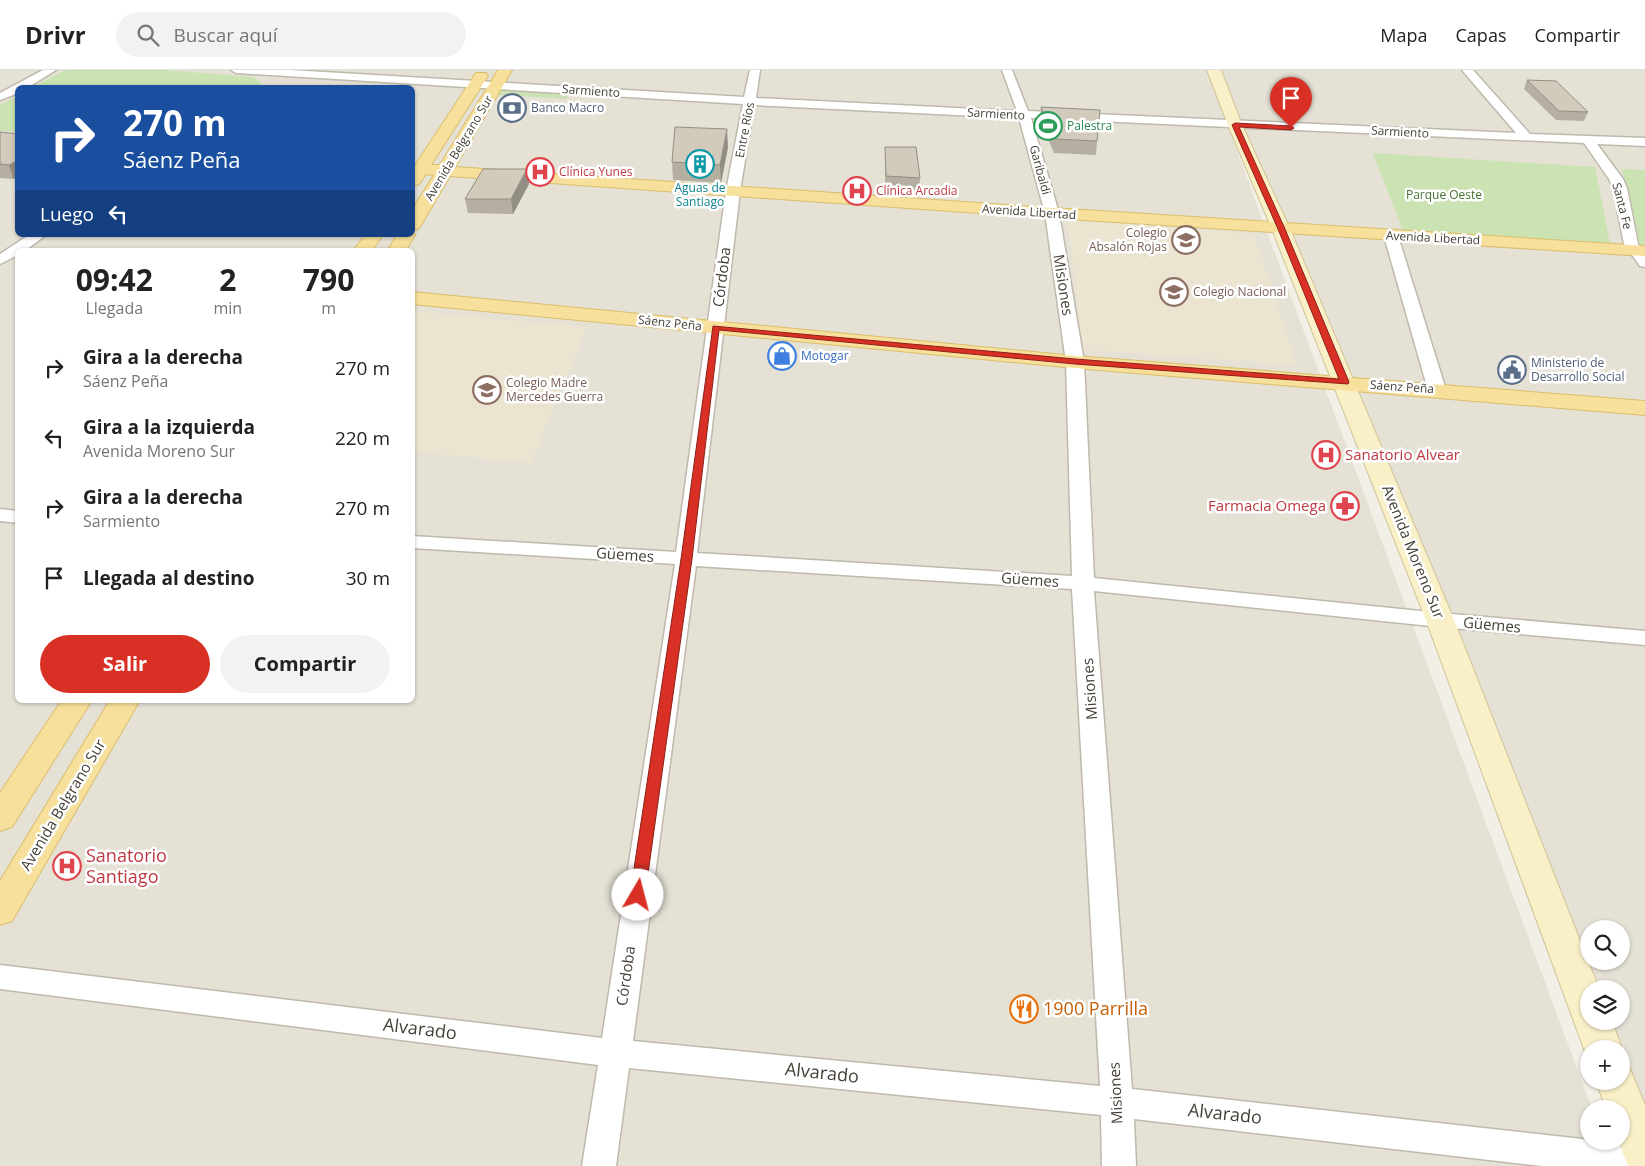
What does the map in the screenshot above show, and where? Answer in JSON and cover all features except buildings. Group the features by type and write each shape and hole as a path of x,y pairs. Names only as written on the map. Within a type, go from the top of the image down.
{"main road":[{"name":"Avenida Belgrano Sur","path":"417,169 485,70"},
{"name":"Avenida Belgrano Sur","path":"415,220 505,70"},
{"name":"Avenida Libertad","path":"417,169 1641,255"},
{"path":"364,248 373,237"},
{"path":"398,248 405,237"},
{"name":"Sáenz Peña","path":"415,298 1075,362 1344,382 1645,408"},
{"path":"0,819 75,703"},
{"name":"Avenida Belgrano Sur","path":"0,911 123,703"}],"street":[{"path":"24,85 51,70"},
{"name":"Sarmiento","path":"236,70 299,72 750,101 1235,125 1645,142"},
{"name":"Entre Ríos","path":"733,191 755,70"},
{"name":"Garibaldi","path":"1007,70 1024,115 1052,214"},
{"name":"Avenida Moreno Sur","path":"1214,70 1235,125 1281,229 1344,382 1440,620 1580,987"},
{"path":"1467,70 1528,138"},
{"path":"280,85 299,72"},
{"path":"0,97 15,90"},
{"name":"Santa Fe","path":"1588,140 1616,179 1641,255"},
{"name":"Córdoba","path":"598,1166 686,559 733,191"},
{"name":"Misiones","path":"1052,214 1075,362 1083,583 1117,1102 1119,1166"},
{"path":"1391,236 1436,390"},
{"path":"19,248 36,237"},
{"path":"0,260 15,250"},
{"path":"0,266 15,268"},
{"path":"0,515 15,516"},
{"name":"Güemes","path":"415,542 1083,583 1440,620 1645,638"},
{"name":"Alvarado","path":"0,977 614,1053 1117,1102 1645,1160"},
{"path":"1619,1090 1645,1160"}],"shaded area":[{"path":"0,70 1207,70 1580,1077 1580,1090 1585,1090 1589,1100 1580,1100 1580,1150 1607,1150 1613,1166 0,1166"},
{"path":"1216,70 1645,70 1645,1124 1630,1087 1630,1040 1615,1040 1609,1030 1630,1030 1630,980 1586,980 1582,970 1630,970 1630,920 1580,920 1580,964"},
{"name":"Colegio Nacional","path":"1068,219 1254,234 1297,365 1082,350"},
{"name":"Colegio Madre Mercedes Guerra","path":"415,311 587,327 531,463 415,452"}],"green space":[{"path":"66,70 165,70 253,77 262,84 260,85 36,85"},
{"path":"503,86 572,90 566,99 498,95"},
{"path":"15,97 15,132 0,131 0,105"},
{"name":"Parque Oeste","path":"1373,153 1595,167 1610,243 1403,231"},
{"path":"1622,169 1645,170 1645,249 1641,249"}],"place":[{"name":"Banco Macro","path":"512,108"},
{"name":"Palestra","path":"1048,126"},
{"name":"Aguas de Santiago","path":"700,164"},
{"name":"Clínica Yunes","path":"540,172"},
{"name":"Clínica Arcadia","path":"857,191"},
{"name":"Colegio Absalón Rojas","path":"1186,240"},
{"name":"Colegio Nacional","path":"1174,292"},
{"name":"Motogar","path":"782,356"},
{"name":"Ministerio de Desarrollo Social","path":"1512,370"},
{"name":"Colegio Madre Mercedes Guerra","path":"487,390"},
{"name":"Sanatorio Alvear","path":"1326,455"},
{"name":"Farmacia Omega","path":"1345,506"},
{"name":"Sanatorio Santiago","path":"67,866"},
{"name":"1900 Parrilla","path":"1024,1009"}],"route":[{"path":"638,895 686,559 716,328 1075,362 1344,382 1281,229 1235,125 1291,128"}]}
